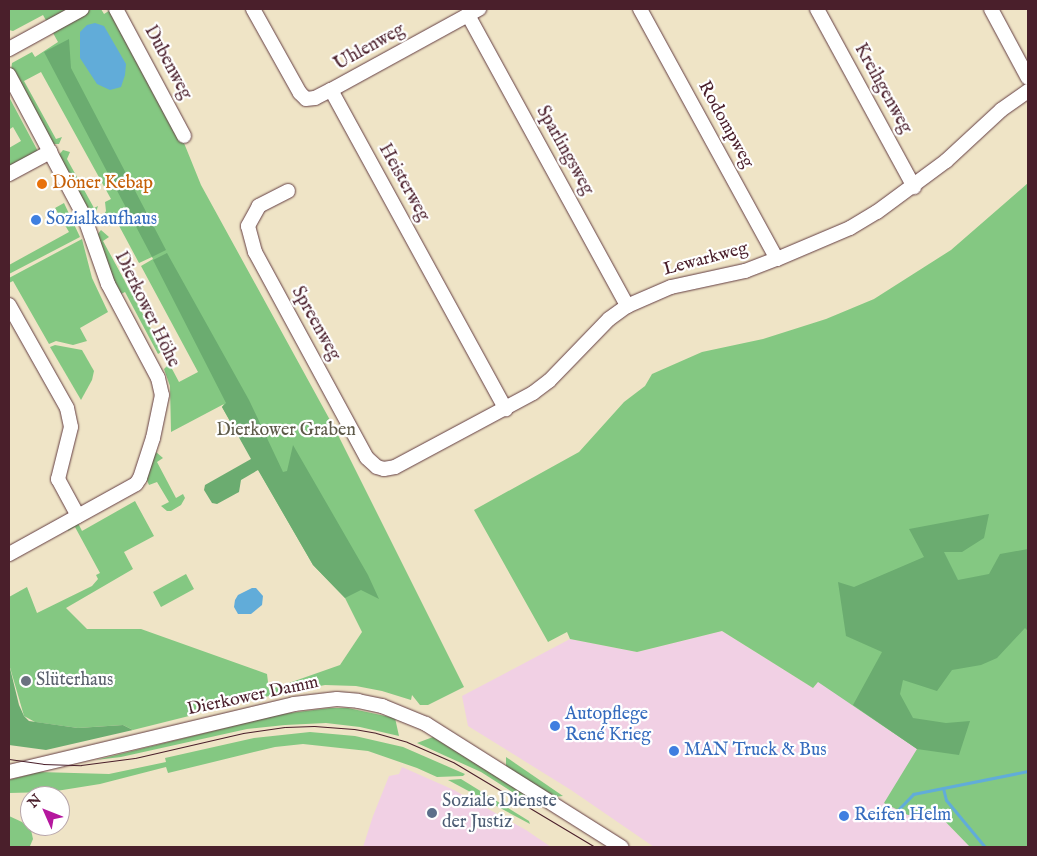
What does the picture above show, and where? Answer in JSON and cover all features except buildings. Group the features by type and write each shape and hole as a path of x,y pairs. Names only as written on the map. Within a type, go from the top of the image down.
{"street":[{"path":"9,49 82,9"},
{"name":"Dubenweg","path":"116,9 184,136"},
{"path":"253,9 300,93 306,99 315,98 331,90"},
{"name":"Rodompweg","path":"640,9 777,259"},
{"name":"Kreihgenweg","path":"817,9 914,187"},
{"path":"991,9 1028,78"},
{"name":"Uhlenweg","path":"331,90 473,12"},
{"name":"Sparlingsweg","path":"473,12 627,306"},
{"name":"Dierkower Höhe","path":"9,75 84,216 108,284 161,386 162,395 154,433 140,478 131,488 9,554"},
{"name":"Heisterweg","path":"331,90 506,409"},
{"name":"Lewarkweg","path":"395,467 506,409 549,381 609,319 627,306 671,287 745,271 850,228 914,187 946,161 1001,110 1028,91"},
{"path":"9,174 50,152"},
{"name":"Spreenweg","path":"288,191 259,206 248,226 255,252 367,458 377,467 384,469 395,467"},
{"path":"9,305 67,408 71,427 58,479 78,516"},
{"name":"Dierkower Damm","path":"9,772 294,704 337,699 358,701 382,706 426,724 621,847"}],"shaded area":[{"path":"722,631 813,688 818,681 917,749 908,815 937,813 970,847 654,847 571,790 468,726 462,696 570,639 637,652"},
{"path":"402,767 454,790 526,830 551,847 363,847 389,776 399,774"}],"green space":[{"name":"Dierkower Graben","path":"9,9 101,9 104,14 112,9 114,11 184,143 201,185 336,431 464,687 428,705 420,705 412,695 411,700 382,691 356,686 325,685 269,696 133,730 123,725 78,728 35,722 24,716 9,664 9,597 27,587 37,613 92,586 98,579 96,575 100,573 75,527 68,531 67,528 78,523 82,531 135,501 154,536 124,552 133,569 66,608 87,629 141,629 267,674 269,690 340,665 362,632 345,598 313,565 222,407 224,404 171,432 170,386 164,369 170,363 177,364 171,367 179,382 198,372 141,266 153,259 152,257 139,263 117,222 110,226 93,221 102,218 106,211 105,202 111,199 41,72 24,81 56,139 62,137 59,144 53,144 11,71 12,63 32,52 35,57 58,42 43,15 13,31 9,30"},
{"path":"69,39 71,68 166,250 152,257 44,52"},
{"path":"9,97 41,157 9,174 9,148 21,141 13,127 10,129 9,127"},
{"path":"63,150 70,152 67,159 94,208 98,206 96,212 92,214 89,213 58,156"},
{"path":"1028,183 1028,847 970,847 937,813 908,815 884,803 917,749 818,682 813,688 722,631 637,652 570,639 567,632 548,642 474,510 579,452 624,402 645,386 652,374 702,352 763,339 826,319 874,299 951,250"},
{"path":"64,203 80,237 9,274 9,265 69,232 55,208"},
{"path":"101,230 109,237 103,241 163,351 158,354 125,292 119,295 97,235"},
{"path":"82,239 92,278 108,312 80,328 87,341 73,345 56,341 49,344 13,281 9,283 9,278"},
{"path":"167,253 249,400 283,472 287,471 293,445 368,575 379,599 361,590 345,598 313,565 258,470 241,480 239,492 217,504 212,503 204,490 205,485 251,459 222,407 226,403 153,260"},
{"path":"55,345 82,350 94,371 92,380 81,400 50,347"},
{"path":"156,452 163,458 157,462 176,498 183,494 185,498 181,505 171,511 167,511 161,506 169,502 157,482 149,485 145,476"},
{"path":"989,514 984,538 962,552 944,552 958,580 989,574 1000,554 1028,549 1028,631 1025,628 997,658 981,665 952,670 937,691 903,680 900,694 913,718 946,723 970,721 959,755 917,749 853,705 882,652 846,636 838,582 854,587 924,557 909,529"},
{"path":"186,574 194,589 161,607 153,592"},
{"path":"9,664 19,705 24,716 29,721 78,728 123,725 133,730 46,750 9,745"},
{"path":"330,708 348,708 395,718 399,736 360,727 326,723 285,725 247,729 121,757 96,760 281,714"},
{"path":"310,732 355,736 403,747 465,774 463,776 437,777 368,751 303,744 275,747 168,773 166,767 100,784 70,789 70,786 20,786 20,793 9,793 9,780 39,772 109,774 166,762 165,758 254,738"},
{"path":"433,737 530,797 534,806 481,772 417,743"},
{"path":"506,757 563,796 553,797 506,768"},
{"path":"461,779 529,821 530,824 448,780"},
{"path":"9,816 20,821 20,836 32,836 33,839 30,846 9,847"}],"water":[{"path":"95,23 104,26 126,64 121,87 110,90 97,84 80,58 80,32 87,25"},
{"path":"256,588 263,596 262,605 251,614 238,614 234,607 235,600 238,595"}],"waterway":[{"path":"894,814 913,794 1028,771"},
{"path":"943,788 946,800 985,847"}],"tram line":[{"path":"9,759 43,764 81,765 135,758 243,733 285,727 314,726 354,729 407,742 453,762 595,847"}],"place":[{"name":"Döner Kebap","path":"42,184"},
{"name":"Sozialkaufhaus","path":"36,220"},
{"name":"Slüterhaus","path":"26,681"},
{"name":"Autopflege René Krieg","path":"555,726"},
{"name":"MAN Truck & Bus","path":"674,751"},
{"name":"Soziale Dienste der Justiz","path":"432,813"},
{"name":"Reifen Helm","path":"844,816"}]}
